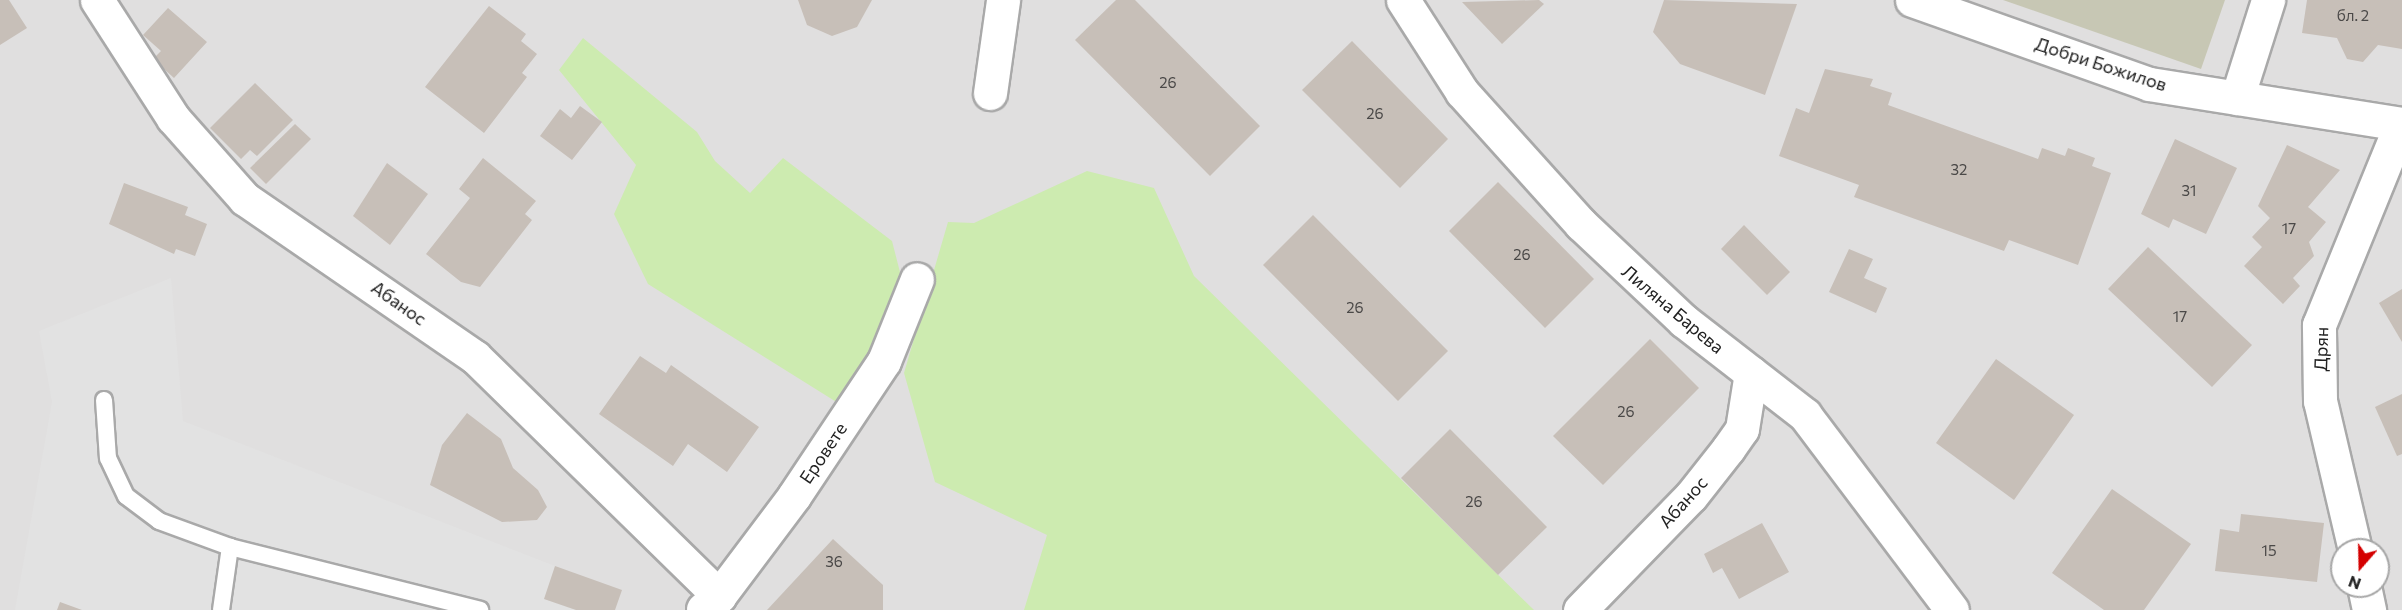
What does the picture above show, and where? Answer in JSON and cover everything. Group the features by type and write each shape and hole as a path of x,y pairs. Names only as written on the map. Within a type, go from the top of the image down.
{"street":[{"name":"Абанос","path":"97,0 173,118 245,199 475,357 711,603"},
{"path":"990,93 1003,0"},
{"name":"Лиляна Барева","path":"1403,0 1461,92 1581,224 1684,321 1805,415 1835,450 1952,610"},
{"name":"Добри Божилов","path":"1912,0 2149,84 2401,124"},
{"path":"2237,98 2268,0"},
{"name":"Дрян","path":"2352,538 2320,401 2319,325 2401,124"},
{"name":"Еровете","path":"711,603 884,362 917,279"},
{"name":"Абанос","path":"1580,610 1691,496 1728,449 1742,429 1751,373"}],"lane":[{"path":"104,399 108,458 126,496 159,521 230,547 480,610"},
{"path":"221,610 230,547"}],"shaded area":[{"path":"0,0 2402,0 2402,610 0,610"},
{"path":"2003,0 2225,0 2201,69"},
{"path":"171,278 183,421 555,566 544,599 576,610 15,610 52,402 39,331"}],"green space":[{"path":"583,38 697,132 715,161 750,193 783,158 892,241 901,276 872,355 838,403 648,284 614,214 636,165 559,70"},
{"path":"1087,171 1154,188 1194,276 1534,610 1024,610 1047,535 935,482 904,373 948,222 974,223"}],"building":[{"path":"0,0 9,0 27,28 0,45"},
{"path":"798,0 872,0 857,27 832,36 807,25"},
{"path":"1116,0 1135,0 1260,126 1210,176 1075,40"},
{"path":"1539,0 1544,4 1502,44 1462,2"},
{"path":"1664,0 1797,4 1765,95 1680,64 1653,32"},
{"path":"2307,0 2402,0 2402,49 2378,45 2363,62 2347,59 2337,38 2302,33"},
{"path":"489,6 526,34 521,41 537,54 522,73 527,77 484,133 425,87"},
{"path":"168,8 207,42 174,78 153,59 161,51 143,35"},
{"path":"1352,41 1448,139 1400,188 1302,90"},
{"path":"1825,69 1873,79 1870,86 1892,93 1888,105 2038,159 2042,148 2065,156 2068,148 2095,158 2092,166 2111,173 2078,265 2009,240 2004,251 1854,197 1859,185 1779,156 1796,108 1809,113"},
{"path":"255,83 293,120 257,156 250,150 241,159 210,128"},
{"path":"580,106 602,122 572,160 540,136 560,109 571,118"},
{"path":"295,124 311,139 266,184 250,168"},
{"path":"2175,139 2237,168 2206,234 2173,219 2169,228 2141,214"},
{"path":"2287,145 2340,170 2308,207 2326,222 2309,242 2314,256 2293,278 2300,286 2283,304 2244,266 2262,247 2252,237 2270,218 2258,206"},
{"path":"483,158 536,201 525,214 532,220 480,287 461,282 426,254 470,198 459,189"},
{"path":"387,163 428,194 390,245 353,216"},
{"path":"1498,182 1594,279 1545,328 1449,231"},
{"path":"124,183 188,207 185,215 207,224 195,256 176,249 174,254 109,224"},
{"path":"1313,215 1448,351 1398,401 1263,265"},
{"path":"1744,225 1790,272 1767,295 1721,249"},
{"path":"2148,247 2252,345 2212,387 2108,289"},
{"path":"1849,249 1873,259 1864,278 1887,288 1876,313 1829,292"},
{"path":"2402,289 2402,342 2379,303"},
{"path":"1650,339 1699,388 1603,485 1553,436"},
{"path":"640,356 666,373 671,365 759,427 727,472 688,444 673,466 599,414"},
{"path":"1996,359 2074,415 2014,500 1936,443"},
{"path":"2402,394 2402,454 2397,456 2375,407"},
{"path":"467,413 501,439 513,468 538,490 547,507 537,520 502,522 430,485 442,445"},
{"path":"1450,429 1547,527 1498,575 1401,478"},
{"path":"2112,489 2191,544 2144,610 2104,610 2052,573"},
{"path":"2241,514 2324,523 2317,582 2215,571 2220,529 2239,532"},
{"path":"1762,523 1789,572 1739,599 1722,568 1713,573 1704,554"},
{"path":"833,539 883,585 883,610 767,610"},
{"path":"555,566 622,590 615,610 576,610 544,599"},
{"path":"60,602 82,610 57,610"}]}
